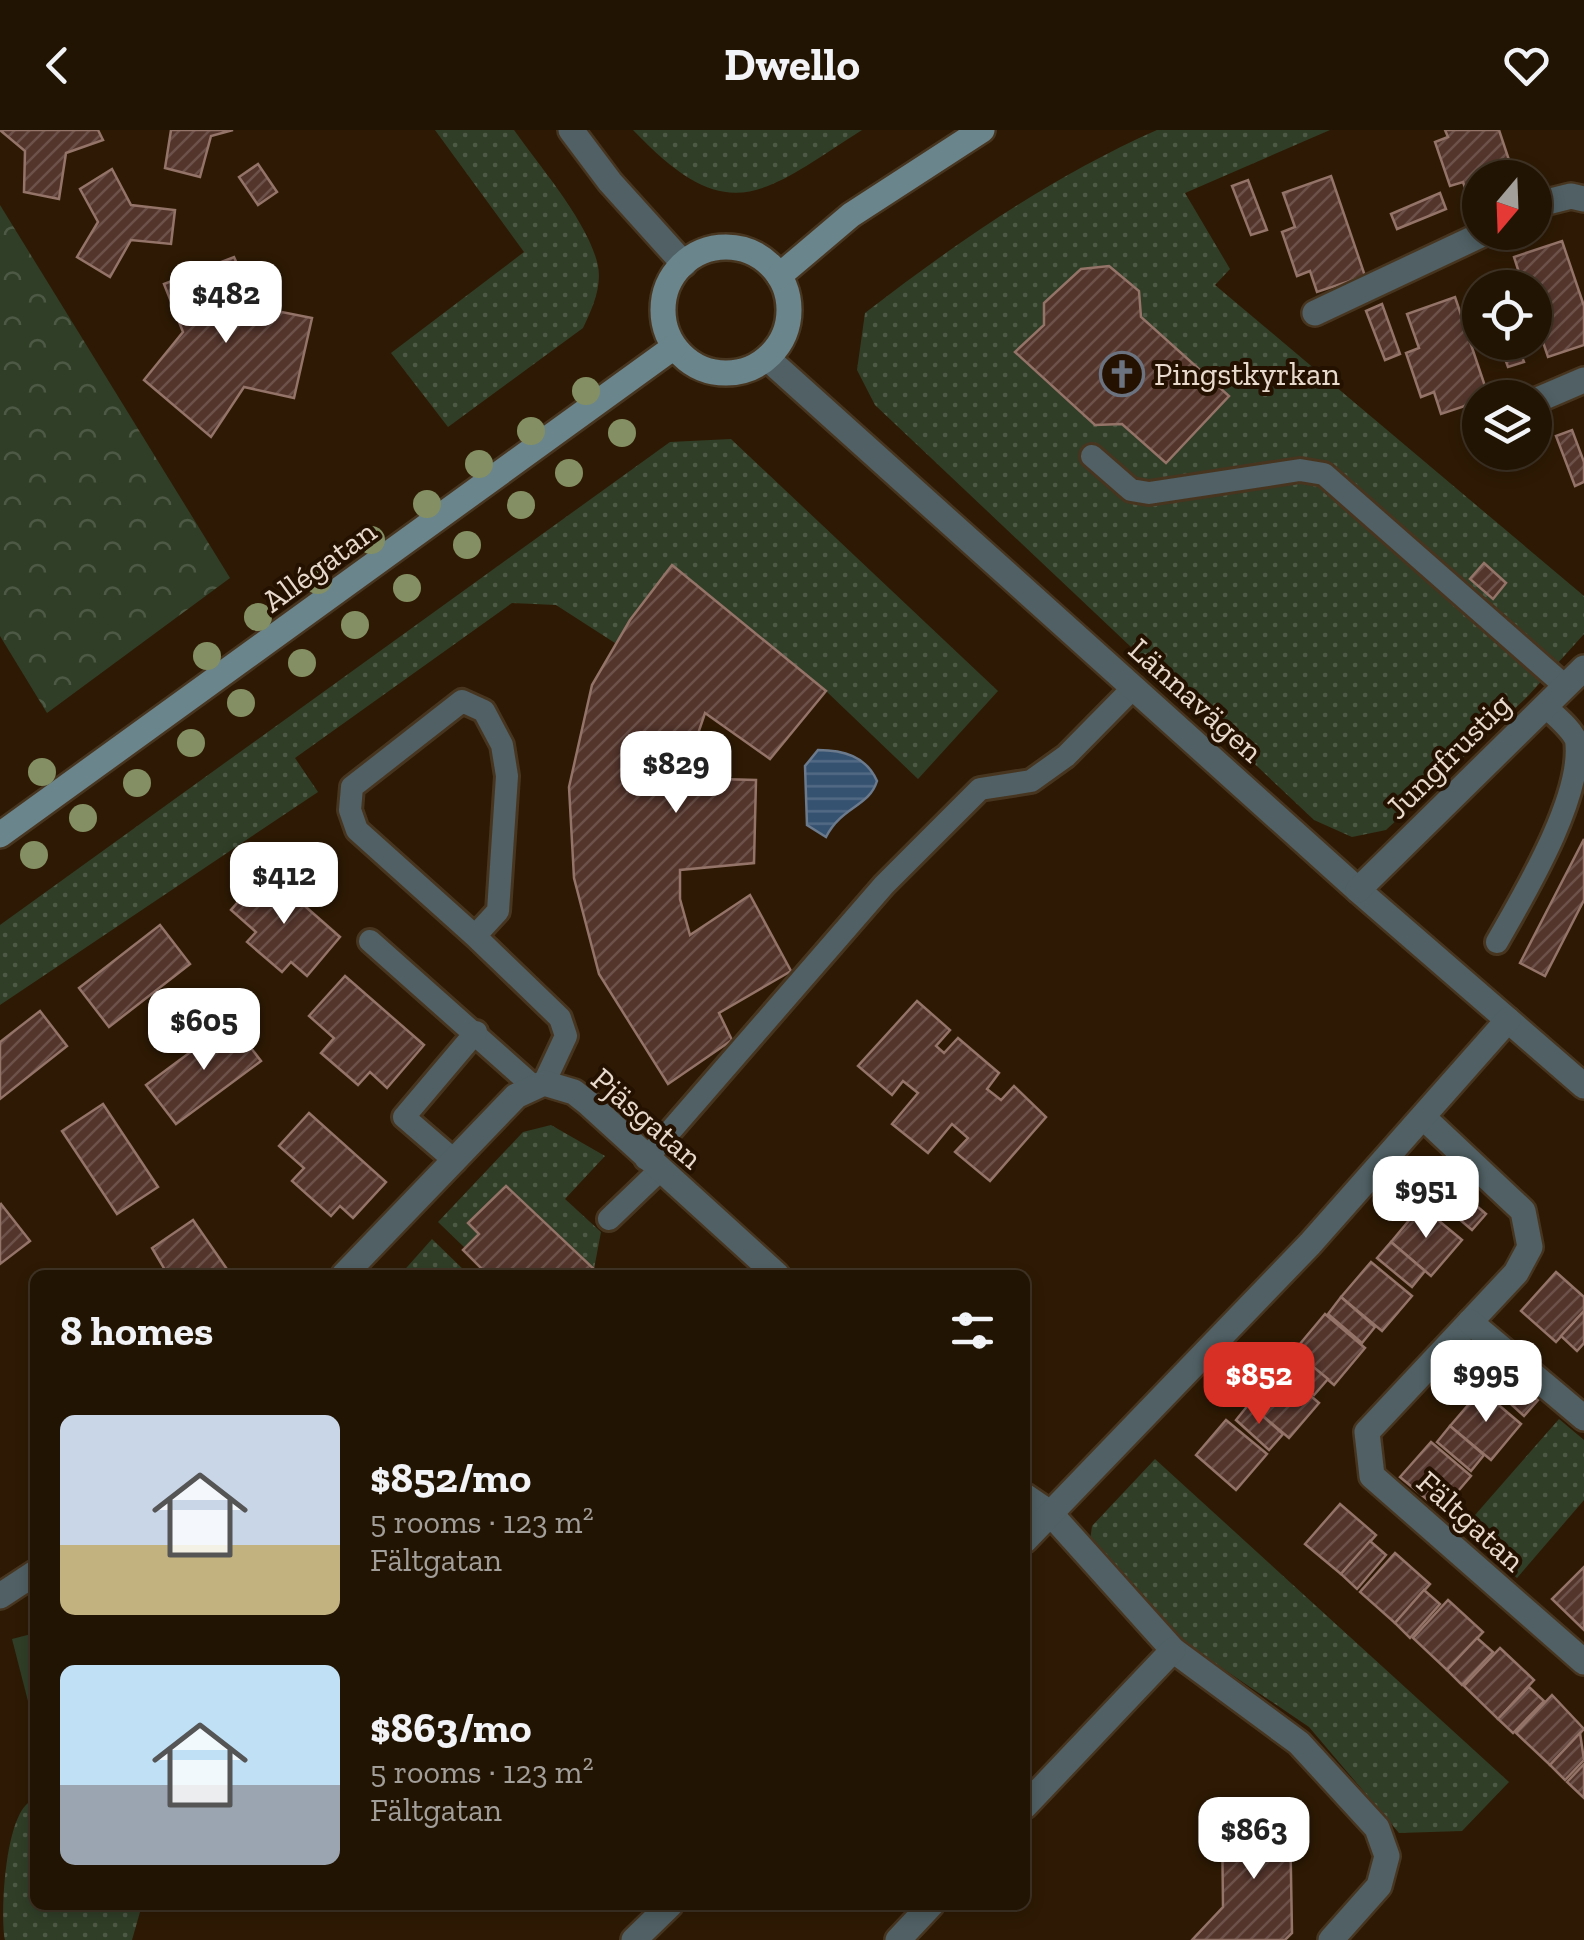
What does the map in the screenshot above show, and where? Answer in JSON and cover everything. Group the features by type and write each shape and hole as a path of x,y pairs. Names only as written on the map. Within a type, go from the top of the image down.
{"street":[{"path":"571,130 610,182 684,264"},
{"path":"779,276 851,215 982,130"},
{"path":"1552,201 1571,196 1584,199"},
{"path":"1315,312 1462,244"},
{"path":"729,248 758,256 779,276 788,297 788,320 781,341 767,358 747,370 724,374 701,369 674,347 664,322 663,304 672,278 700,253 729,248"},
{"name":"Allégatan","path":"0,835 674,347"},
{"name":"Lännavägen","path":"767,358 1358,890 1584,1086"},
{"path":"1552,394 1584,380"},
{"name":"Jungfrustig","path":"1358,890 1575,677"},
{"path":"1030,1535 1310,1244 1508,1020"},
{"path":"349,1270 516,1096 538,1085"},
{"name":"Pjäsgatan","path":"538,1085 574,1092 771,1270"},
{"name":"Fältgatan","path":"1423,1117 1524,1211 1530,1246 1516,1273 1367,1432 1372,1476 1584,1662"},
{"path":"1470,1322 1584,1418"},
{"path":"1030,1500 1050,1514 1172,1650 1299,1743 1377,1828 1387,1856 1378,1886 1331,1940"},
{"path":"0,1596 30,1576"},
{"path":"1030,1801 1172,1650"},
{"path":"634,1940 665,1910"},
{"path":"898,1940 926,1910"}],"lane":[{"path":"1092,456 1131,490 1149,492 1300,470 1324,474 1575,677"},
{"path":"610,1219 884,886 980,788 1030,781 1066,756 1134,688"},
{"path":"370,941 538,1085 566,1036 560,1018 357,830 350,810 352,786 462,701 484,711 502,745 507,776 498,911 475,936"},
{"path":"1498,942 1576,801 1583,766 1575,736 1545,706"},
{"path":"455,1162 404,1116 476,1032"}],"green space":[{"path":"435,130 514,130 585,232 599,274 583,328 448,427 391,353 524,252"},
{"path":"633,130 862,130 798,171 746,192 721,191 695,182 666,162"},
{"path":"1157,130 1330,130 1185,193 1230,269 1215,285 1584,596 1584,634 1528,696 1386,830 1352,837 1314,820 875,405 857,370 865,313 1006,212 1080,168"},
{"path":"0,205 230,578 47,713 0,636"},
{"path":"731,439 998,691 918,779 826,691 672,566 615,643 556,605 512,603 295,758 318,792 0,1005 0,925 670,442"},
{"path":"551,1125 605,1156 565,1199 601,1232 594,1269 506,1186 479,1234 465,1248 438,1222 523,1132"},
{"path":"432,1239 464,1270 404,1270"},
{"path":"1559,1419 1584,1440 1584,1500 1517,1578 1462,1530"},
{"path":"1155,1459 1509,1782 1462,1831 1399,1833 1309,1727 1179,1639 1090,1541 1092,1526"},
{"path":"30,1634 30,1709 12,1639"},
{"path":"30,1803 30,1910 141,1910 132,1940 5,1940 7,1864 16,1822"}],"water":[{"path":"818,750 853,756 867,766 877,781 868,796 840,819 826,837 807,825 805,766"}],"building":[{"path":"0,130 98,130 103,140 66,153 59,199 24,192 25,151"},
{"path":"171,130 233,130 211,136 200,177 165,168"},
{"path":"1445,130 1499,130 1509,160 1462,160 1462,182 1450,186 1435,142 1448,137"},
{"path":"258,164 277,192 258,205 239,177"},
{"path":"112,169 131,205 175,210 171,244 131,240 110,277 77,257 98,222 80,189"},
{"path":"1331,176 1365,276 1317,292 1310,271 1297,276 1282,232 1295,227 1283,193"},
{"path":"1248,180 1267,230 1251,235 1232,186"},
{"path":"1440,193 1446,209 1397,229 1391,214"},
{"path":"1562,241 1584,306 1584,345 1552,356 1552,270 1518,270 1514,257 1535,250 1552,250 1552,244"},
{"path":"234,257 256,307 312,318 294,398 244,387 211,437 144,380 183,332 164,284"},
{"name":"Pingstkyrkan","path":"1109,266 1139,291 1141,317 1229,396 1166,463 1122,424 1095,425 1015,352 1044,325 1044,303 1081,269"},
{"path":"1455,297 1462,318 1462,360 1476,360 1483,380 1462,380 1462,407 1441,414 1434,392 1421,397 1406,353 1419,348 1407,314"},
{"path":"1382,304 1400,354 1385,360 1366,311"},
{"path":"1505,360 1524,362 1508,367"},
{"path":"1572,430 1584,462 1584,482 1575,486 1556,436"},
{"path":"1484,563 1506,583 1493,599 1470,579"},
{"path":"672,565 826,691 770,759 705,713 683,778 756,780 754,863 680,870 680,899 690,935 750,895 791,971 719,1013 732,1040 668,1084 599,974 574,878 569,787 592,685 630,620"},
{"path":"1584,839 1584,900 1545,976 1520,963"},
{"path":"265,871 340,937 307,976 291,962 282,972 247,942 256,932 231,910"},
{"path":"160,925 190,964 109,1027 79,988"},
{"path":"345,976 424,1045 387,1088 370,1072 358,1085 321,1053 334,1038 309,1016"},
{"path":"917,1001 950,1030 936,1046 944,1053 958,1038 999,1073 987,1089 1001,1100 1014,1086 1046,1117 990,1181 955,1152 968,1138 952,1124 928,1153 892,1124 918,1093 903,1081 892,1095 858,1066"},
{"path":"40,1011 67,1046 0,1099 0,1042"},
{"path":"231,1022 261,1061 176,1124 146,1085"},
{"path":"103,1104 158,1187 117,1214 62,1131"},
{"path":"309,1113 386,1182 353,1218 340,1206 331,1216 292,1181 304,1168 279,1146"},
{"path":"1452,1185 1486,1214 1472,1230 1438,1201"},
{"path":"506,1186 594,1269 483,1270 463,1250 479,1234 468,1223"},
{"path":"0,1205 30,1241 0,1264"},
{"path":"1421,1206 1462,1240 1431,1276 1391,1242"},
{"path":"193,1220 228,1270 165,1270 152,1248"},
{"path":"1391,1242 1425,1271 1412,1287 1377,1258"},
{"path":"1371,1262 1412,1296 1382,1331 1341,1297"},
{"path":"1556,1272 1584,1297 1584,1311 1556,1342 1521,1311"},
{"path":"1341,1297 1375,1327 1362,1343 1328,1314"},
{"path":"1584,1311 1584,1343 1577,1351 1561,1336"},
{"path":"1325,1314 1365,1348 1334,1385 1294,1351"},
{"path":"1294,1351 1328,1379 1314,1395 1280,1367"},
{"path":"1279,1369 1319,1403 1289,1438 1249,1404"},
{"path":"1504,1370 1538,1400 1524,1416 1491,1386"},
{"path":"1481,1390 1521,1424 1491,1460 1450,1426"},
{"path":"1249,1404 1283,1434 1269,1450 1236,1420"},
{"path":"1226,1420 1267,1454 1236,1490 1196,1455"},
{"path":"1450,1426 1484,1455 1471,1471 1437,1442"},
{"path":"1431,1442 1471,1476 1441,1511 1400,1477"},
{"path":"1340,1504 1376,1535 1341,1574 1305,1544"},
{"path":"1370,1541 1386,1555 1357,1589 1341,1574"},
{"path":"1395,1553 1430,1584 1395,1623 1360,1592"},
{"path":"1584,1567 1584,1630 1552,1599"},
{"path":"1424,1590 1440,1604 1410,1638 1395,1623"},
{"path":"1448,1600 1483,1632 1447,1670 1413,1638"},
{"path":"1477,1638 1493,1652 1462,1685 1447,1670"},
{"path":"1500,1648 1534,1680 1498,1719 1464,1686"},
{"path":"1529,1687 1544,1701 1513,1733 1498,1719"},
{"path":"1552,1695 1584,1729 1550,1765 1516,1733"},
{"path":"1580,1733 1584,1760 1565,1780 1550,1765"},
{"path":"1584,1764 1584,1798 1567,1782"},
{"path":"1290,1817 1292,1933 1285,1940 1192,1940 1223,1907 1222,1818"}],"place":[{"name":"Pingstkyrkan","path":"1122,374"}]}
